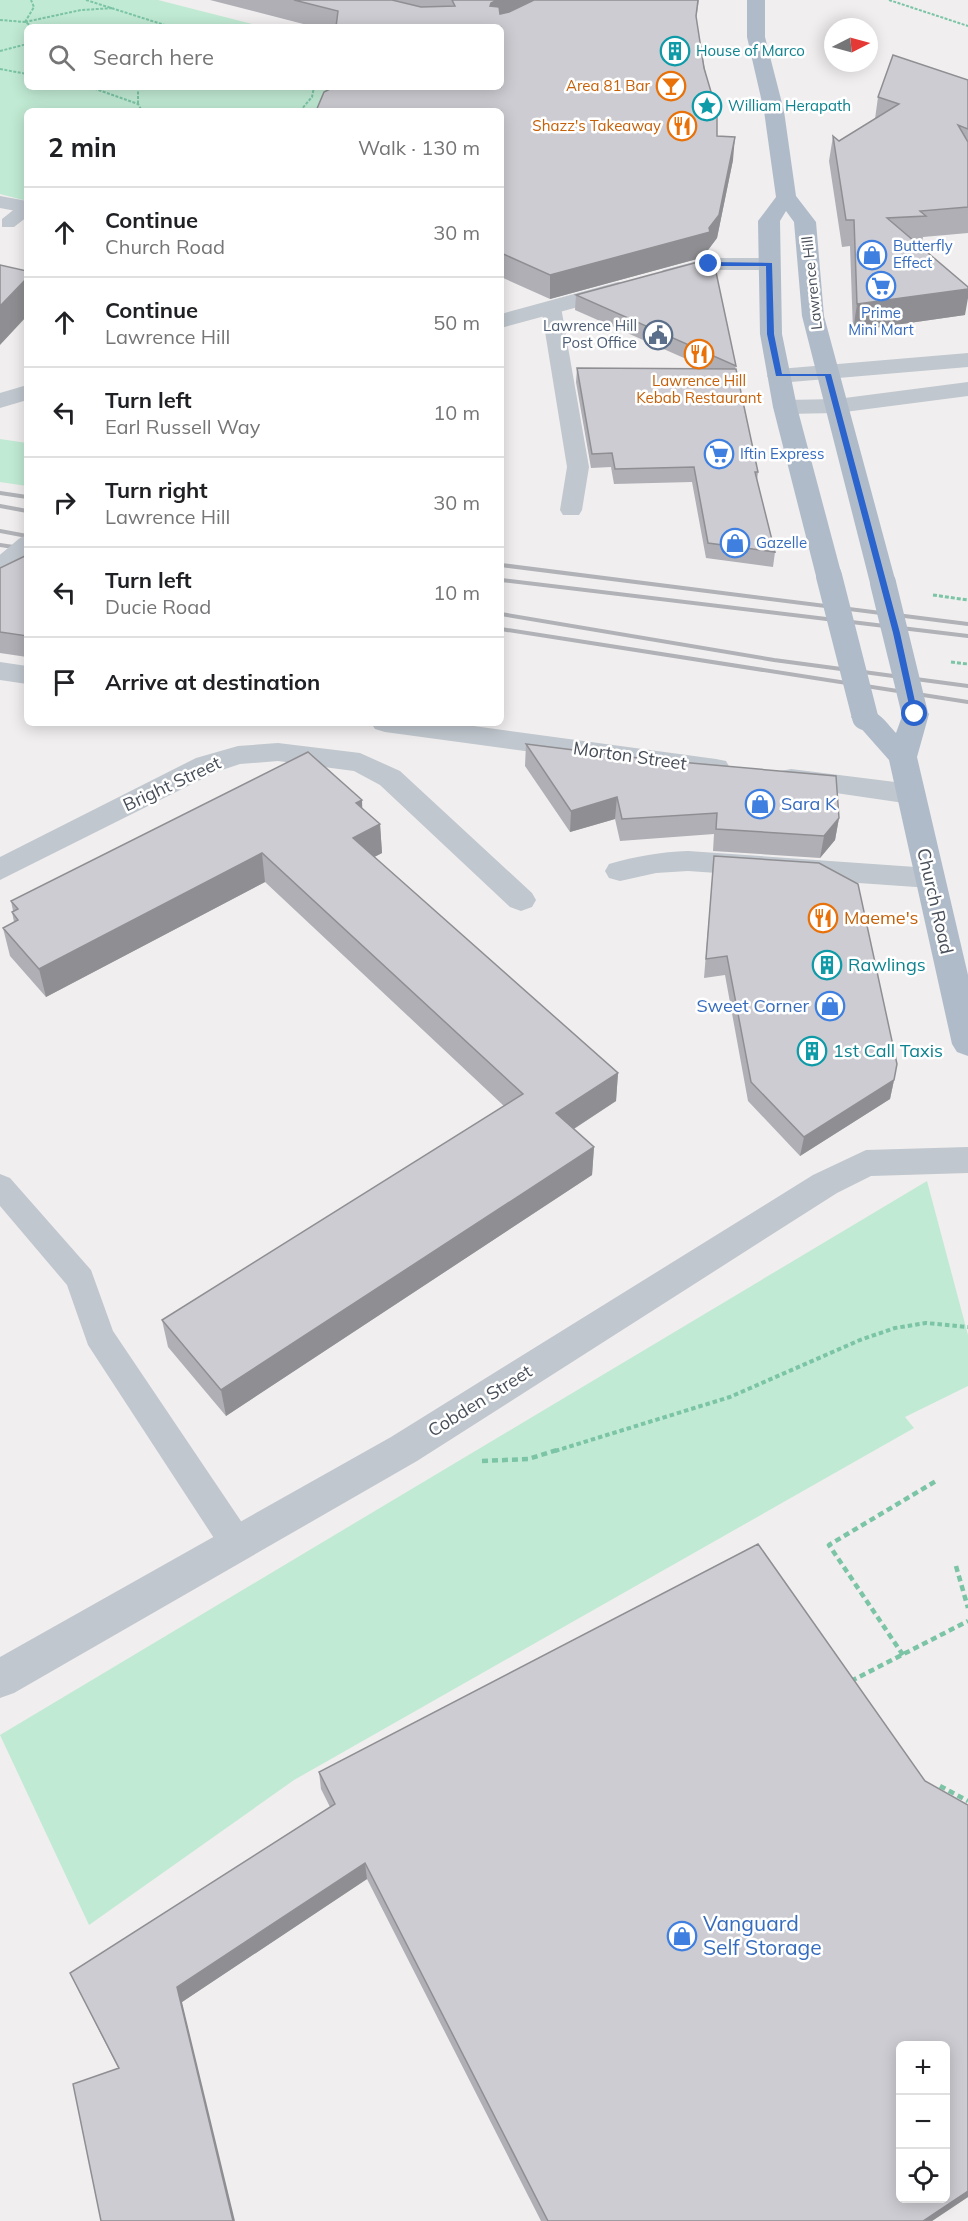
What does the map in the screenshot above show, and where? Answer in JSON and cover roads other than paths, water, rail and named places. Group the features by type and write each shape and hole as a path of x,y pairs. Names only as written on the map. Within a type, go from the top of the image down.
{"main road":[{"path":"756,0 756,37 774,111 786,197 769,221 771,334 785,407 865,717 903,758"},
{"name":"Lawrence Hill","path":"786,197 806,222 811,304 883,583"},
{"name":"Church Road","path":"883,583 915,714 903,758 968,1044"}],"street":[{"path":"0,202 24,207"},
{"path":"506,315 551,307 709,264 769,264"},
{"path":"779,376 828,374 968,360"},
{"path":"785,407 837,406 968,389"},
{"path":"0,400 24,393"},
{"path":"1,570 24,551"},
{"path":"0,671 24,675"},
{"name":"Morton Street","path":"408,726 911,794"},
{"name":"Bright Street","path":"0,870 206,765 238,755 278,752 360,762 390,778 521,900"},
{"path":"620,871 656,862 688,861 930,878"},
{"name":"Cobden Street","path":"0,1679 404,1449 825,1184 866,1163 968,1160"}],"lane":[{"path":"8,223 24,210"},
{"path":"551,307 578,466 571,510"},
{"path":"0,1186 80,1279 99,1336 237,1544"}],"railway":[{"path":"0,493 24,497"},
{"path":"0,506 24,510"},
{"path":"0,531 24,535"},
{"path":"0,545 24,549"},
{"path":"504,565 968,624"},
{"path":"504,580 968,636"},
{"path":"504,615 774,660 968,686"},
{"path":"504,629 968,702"}],"place":[{"name":"House of Marco","path":"675,51"},
{"name":"Area 81 Bar","path":"671,86"},
{"name":"William Herapath","path":"707,106"},
{"name":"Shazz's Takeaway","path":"682,126"},
{"name":"Butterfly Effect","path":"872,255"},
{"name":"Prime Mini Mart","path":"881,286"},
{"name":"Lawrence Hill Post Office","path":"658,335"},
{"name":"Lawrence Hill Kebab Restaurant","path":"699,354"},
{"name":"Iftin Express","path":"719,454"},
{"name":"Gazelle","path":"735,543"},
{"name":"Sara K","path":"760,804"},
{"name":"Maeme's","path":"823,918"},
{"name":"Rawlings","path":"827,965"},
{"name":"Sweet Corner","path":"830,1006"},
{"name":"1st Call Taxis","path":"812,1051"},
{"name":"Vanguard Self Storage","path":"682,1936"}]}
